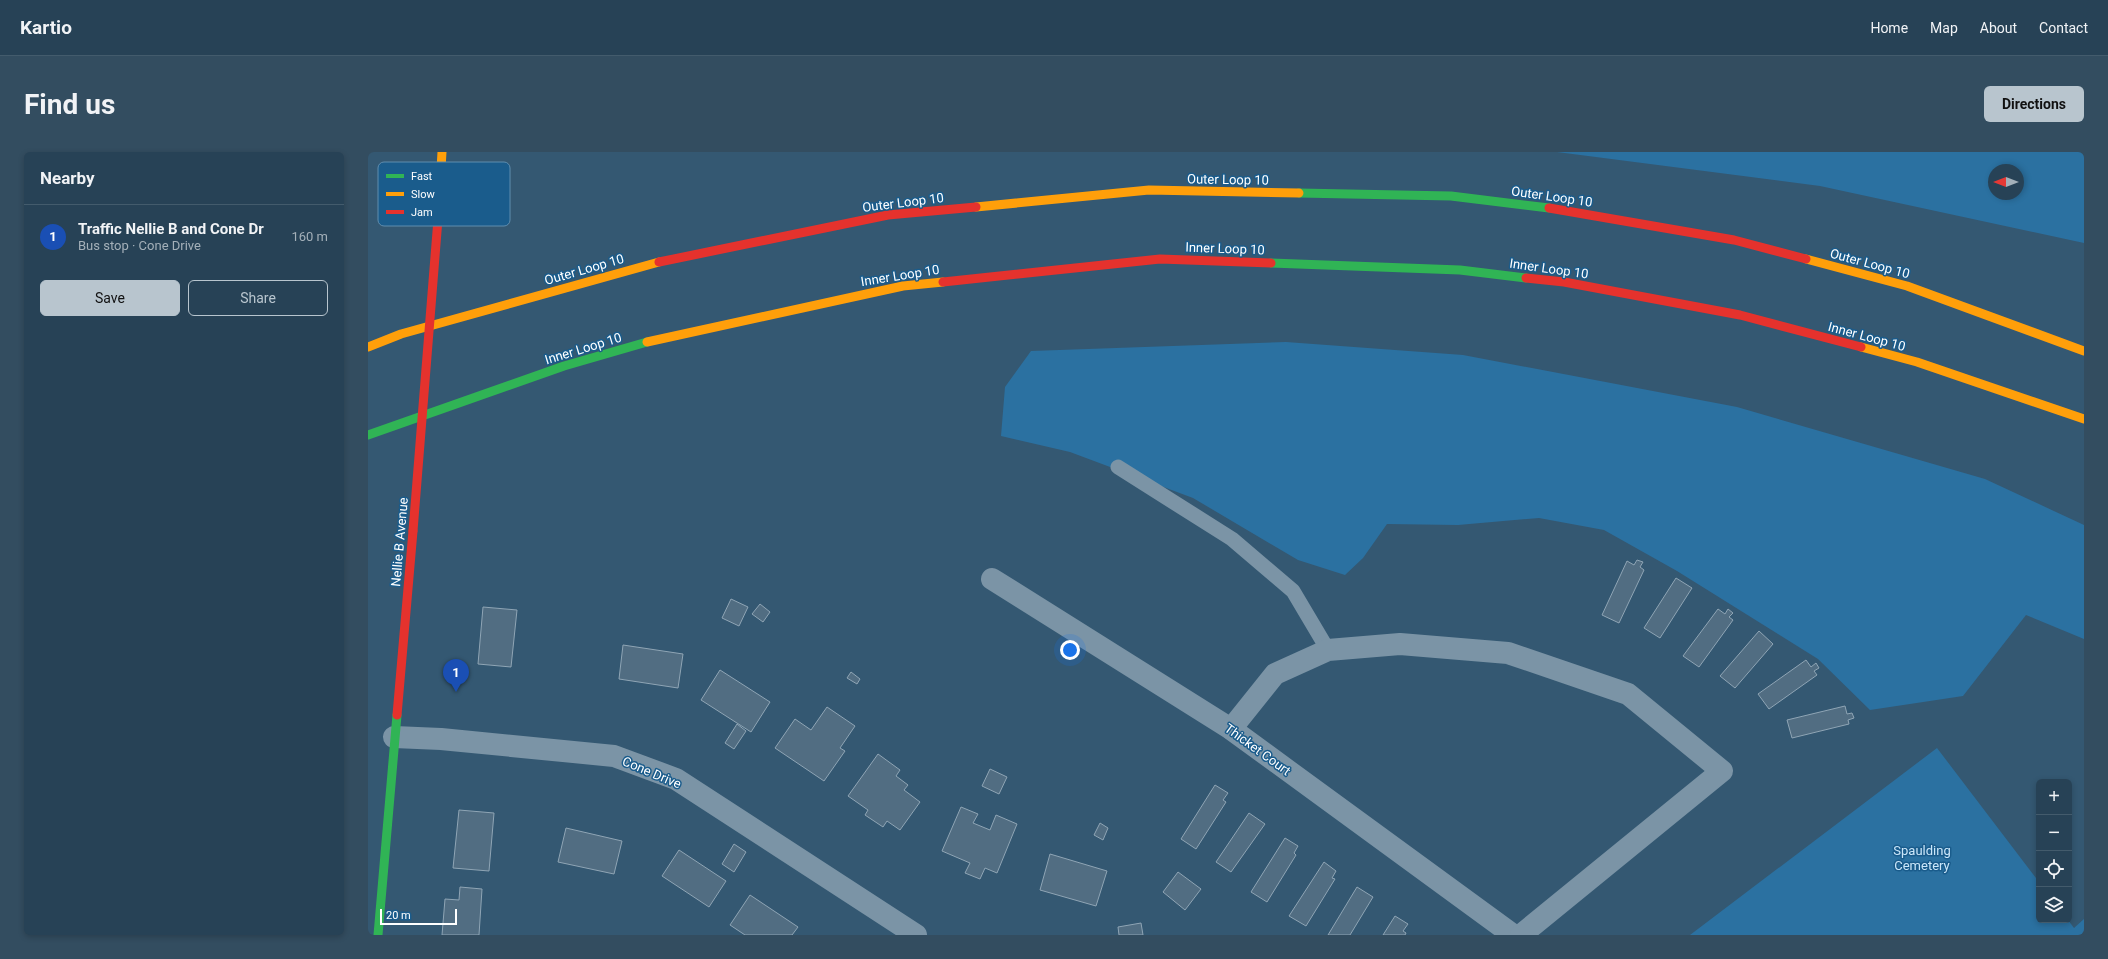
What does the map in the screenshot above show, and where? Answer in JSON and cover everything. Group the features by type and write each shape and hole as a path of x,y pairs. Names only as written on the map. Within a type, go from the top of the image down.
{"main road":[{"name":"Nellie B Avenue","path":"441,162 442,152"},
{"name":"Outer Loop 10","path":"368,347 401,334 660,262 888,215 1149,190 1451,196 1556,209 1734,240 1907,286 2084,351"},
{"name":"Nellie B Avenue","path":"378,935 437,226"},
{"name":"Inner Loop 10","path":"368,435 564,366 675,335 903,286 1160,259 1460,270 1564,282 1748,318 1917,362 2084,419"}],"street":[{"name":"Thicket Court","path":"992,579 1231,729 1513,935"},
{"path":"1231,729 1275,674 1328,650 1400,644 1508,653 1628,694 1722,771 1520,935"},
{"name":"Cone Drive","path":"394,737 441,738 614,756 676,780 916,935"}],"lane":[{"path":"1118,467 1232,539 1293,591 1328,650"}],"green space":[{"path":"1557,152 2084,152 2084,243 1820,186"},
{"path":"1286,342 1463,355 1737,407 1985,479 2084,525 2084,639 2026,615 1963,696 1870,710 1818,659 1677,571 1604,530 1539,518 1458,525 1387,524 1363,558 1345,575 1298,560 1193,498 1070,452 1001,436 1005,387 1031,351"},
{"name":"Spaulding Cemetery","path":"1937,748 2036,878 2036,923 2070,923 2074,928 2084,919 2084,935 1690,935"}],"building":[{"path":"1637,560 1643,562 1640,567 1644,570 1619,623 1602,615 1627,561 1634,565"},
{"path":"1676,578 1692,588 1660,638 1644,628"},
{"path":"731,599 748,607 739,626 722,618"},
{"path":"760,604 770,612 763,622 752,614"},
{"path":"483,607 517,610 511,667 478,664"},
{"path":"1718,609 1725,614 1728,609 1733,613 1729,617 1733,620 1699,667 1683,656"},
{"path":"1759,631 1773,644 1735,688 1720,676"},
{"path":"623,645 683,654 678,688 619,679"},
{"path":"1806,660 1811,667 1816,663 1819,668 1814,671 1817,675 1769,709 1758,694"},
{"path":"720,670 770,702 751,732 701,700"},
{"path":"851,672 860,679 857,684 847,678"},
{"path":"1845,706 1847,714 1852,713 1854,718 1848,720 1849,724 1792,738 1787,720"},
{"path":"827,707 855,726 840,748 845,751 824,781 775,748 795,719 811,730"},
{"path":"737,724 746,731 734,749 725,743"},
{"path":"878,754 900,770 896,776 908,785 904,790 920,802 900,830 887,821 883,827 865,815 868,810 848,796"},
{"path":"990,769 1007,777 999,794 982,786"},
{"path":"1215,785 1228,793 1223,800 1226,802 1196,849 1181,839"},
{"path":"961,807 978,814 973,823 990,830 996,815 1017,824 997,873 985,868 980,879 965,873 970,863 942,851"},
{"path":"459,810 494,813 489,871 453,868"},
{"path":"1249,813 1265,824 1231,872 1216,862"},
{"path":"1100,823 1108,828 1103,840 1094,835"},
{"path":"566,828 622,841 614,874 558,862"},
{"path":"1285,838 1298,846 1294,853 1296,855 1267,902 1251,892"},
{"path":"734,844 746,852 734,872 722,864"},
{"path":"679,850 726,881 709,907 662,876"},
{"path":"1050,854 1107,871 1096,906 1040,890"},
{"path":"1324,862 1336,871 1332,878 1335,879 1306,926 1289,916"},
{"path":"1178,872 1201,889 1185,910 1163,892"},
{"path":"460,887 482,889 479,935 442,935 445,899 459,900"},
{"path":"1357,887 1373,897 1350,935 1328,935"},
{"path":"750,895 798,927 792,935 745,935 730,925"},
{"path":"1395,916 1408,924 1403,931 1406,933 1405,935 1383,935"},
{"path":"1141,923 1143,935 1119,935 1118,927"}],"traffic: fast":[{"path":"1299,193 1451,196 1549,208"},
{"path":"1271,263 1460,270 1526,278"},
{"path":"368,435 564,366 647,342"},
{"path":"378,935 397,715"}],"traffic: slow":[{"path":"441,162 442,152"},
{"path":"976,207 1149,190 1299,193"},
{"path":"1806,259 1907,286 2084,351"},
{"path":"368,347 401,334 659,262"},
{"path":"647,342 903,286 943,282"},
{"path":"1861,347 1917,362 2084,419"}],"traffic: jam":[{"path":"659,262 888,215 976,207"},
{"path":"1549,208 1734,240 1806,259"},
{"path":"413,531 437,226"},
{"path":"943,282 1160,259 1271,263"},
{"path":"1526,278 1564,282 1740,315 1861,347"},
{"path":"397,715 413,531"}],"place":[{"name":"Traffic Nellie B and Cone Dr","path":"456,692"}]}
